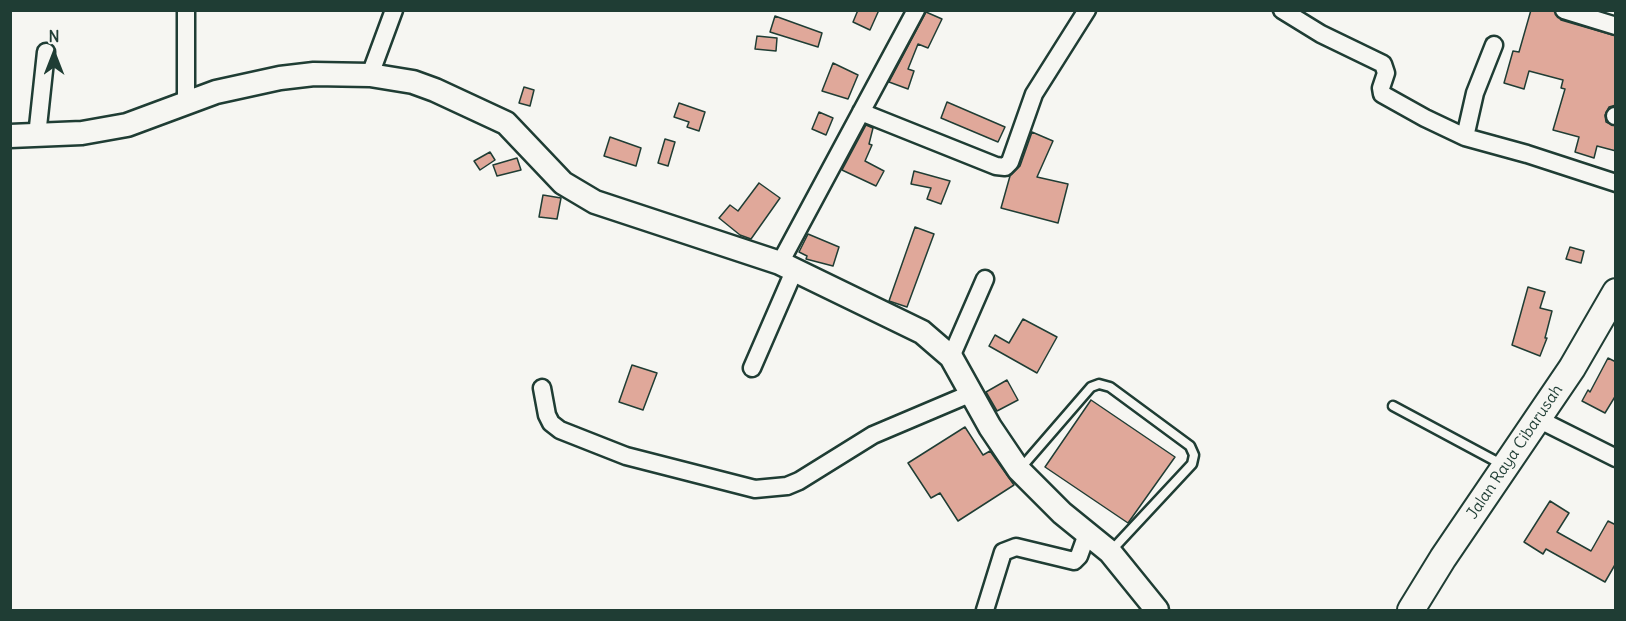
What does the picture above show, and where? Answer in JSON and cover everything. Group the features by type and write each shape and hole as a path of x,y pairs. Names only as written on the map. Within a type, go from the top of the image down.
{"main road":[{"name":"Jalan Raya Cibarusah","path":"1416,610 1540,420 1616,292"},
{"name":"Jalan Raya Cibarusah","path":"1411,610 1506,466 1577,369 1616,302"}],"street":[{"path":"186,10 186,103"},
{"path":"370,75 394,10"},
{"path":"752,368 787,266 861,112 916,10"},
{"path":"861,112 996,166 1005,167 1010,162 1034,94 1087,10"},
{"path":"1282,10 1321,34 1383,64 1386,73 1381,88 1382,94 1465,137 1527,154 1616,183"},
{"path":"1564,10 1616,26"},
{"path":"1465,137 1475,93 1494,45"},
{"path":"37,136 46,52"},
{"path":"10,136 82,133 127,125 243,84 314,74 370,75 413,82 489,113 524,139 563,183 595,202 787,266 912,325 951,357 1019,470 1110,552 1157,610"},
{"path":"951,357 985,279"},
{"path":"542,388 547,415 551,423 560,430 626,456 755,489 787,486 799,482 873,435 972,393"},
{"path":"1540,420 1616,458"},
{"path":"985,610 1003,552 1016,547 1074,561 1079,556 1088,534"}],"lane":[{"path":"1019,470 1091,387 1099,384 1110,387 1190,446 1194,455 1192,464 1110,552"},
{"path":"1393,406 1506,466"}],"building":[{"path":"858,10 879,10 870,30 853,22"},
{"path":"1531,10 1554,10 1561,20 1616,36 1616,105 1609,107 1605,115 1606,122 1616,126 1616,151 1597,146 1594,158 1575,152 1579,137 1553,130 1565,89 1561,88 1563,80 1529,71 1524,89 1504,83 1513,51 1519,52"},
{"path":"926,12 942,19 928,48 918,44 908,69 914,71 908,89 889,82"},
{"path":"775,16 822,33 818,47 770,32"},
{"path":"757,36 777,38 776,51 755,49"},
{"path":"833,63 858,75 848,99 822,91"},
{"path":"524,87 534,90 530,106 519,103"},
{"path":"947,102 1005,127 998,142 941,118"},
{"path":"679,103 705,112 699,131 687,127 689,122 674,117"},
{"path":"819,112 833,118 826,135 812,129"},
{"path":"866,125 873,128 869,144 872,145 865,161 884,171 876,186 842,170"},
{"path":"1032,132 1053,141 1037,177 1068,184 1058,223 1001,208 1010,176 1020,166"},
{"path":"610,137 641,148 636,166 604,156"},
{"path":"665,139 675,142 668,166 658,163"},
{"path":"490,152 495,160 480,170 474,161"},
{"path":"517,158 521,170 497,176 493,165"},
{"path":"914,171 950,181 941,204 927,199 931,188 911,184"},
{"path":"759,183 780,198 751,239 740,235 719,218 730,205 738,211"},
{"path":"543,195 561,198 557,219 539,217"},
{"path":"915,227 934,234 907,307 889,301"},
{"path":"808,234 839,247 833,266 806,259 807,256 799,252"},
{"path":"1570,247 1584,251 1581,263 1566,259"},
{"path":"1528,287 1545,292 1540,308 1552,311 1545,338 1547,338 1540,356 1512,345"},
{"path":"1023,319 1057,337 1037,373 989,346 995,335 1009,343"},
{"path":"1608,358 1616,362 1616,395 1605,413 1582,401 1588,390 1590,392"},
{"path":"632,365 657,373 643,410 619,402"},
{"path":"1007,380 1018,400 997,411 986,392"},
{"path":"1091,400 1175,457 1128,523 1045,467"},
{"path":"965,427 983,455 990,451 1014,485 958,521 940,493 931,498 908,463"},
{"path":"1550,501 1569,513 1557,532 1591,551 1608,521 1616,525 1616,563 1605,582 1546,549 1543,554 1524,542"}]}
